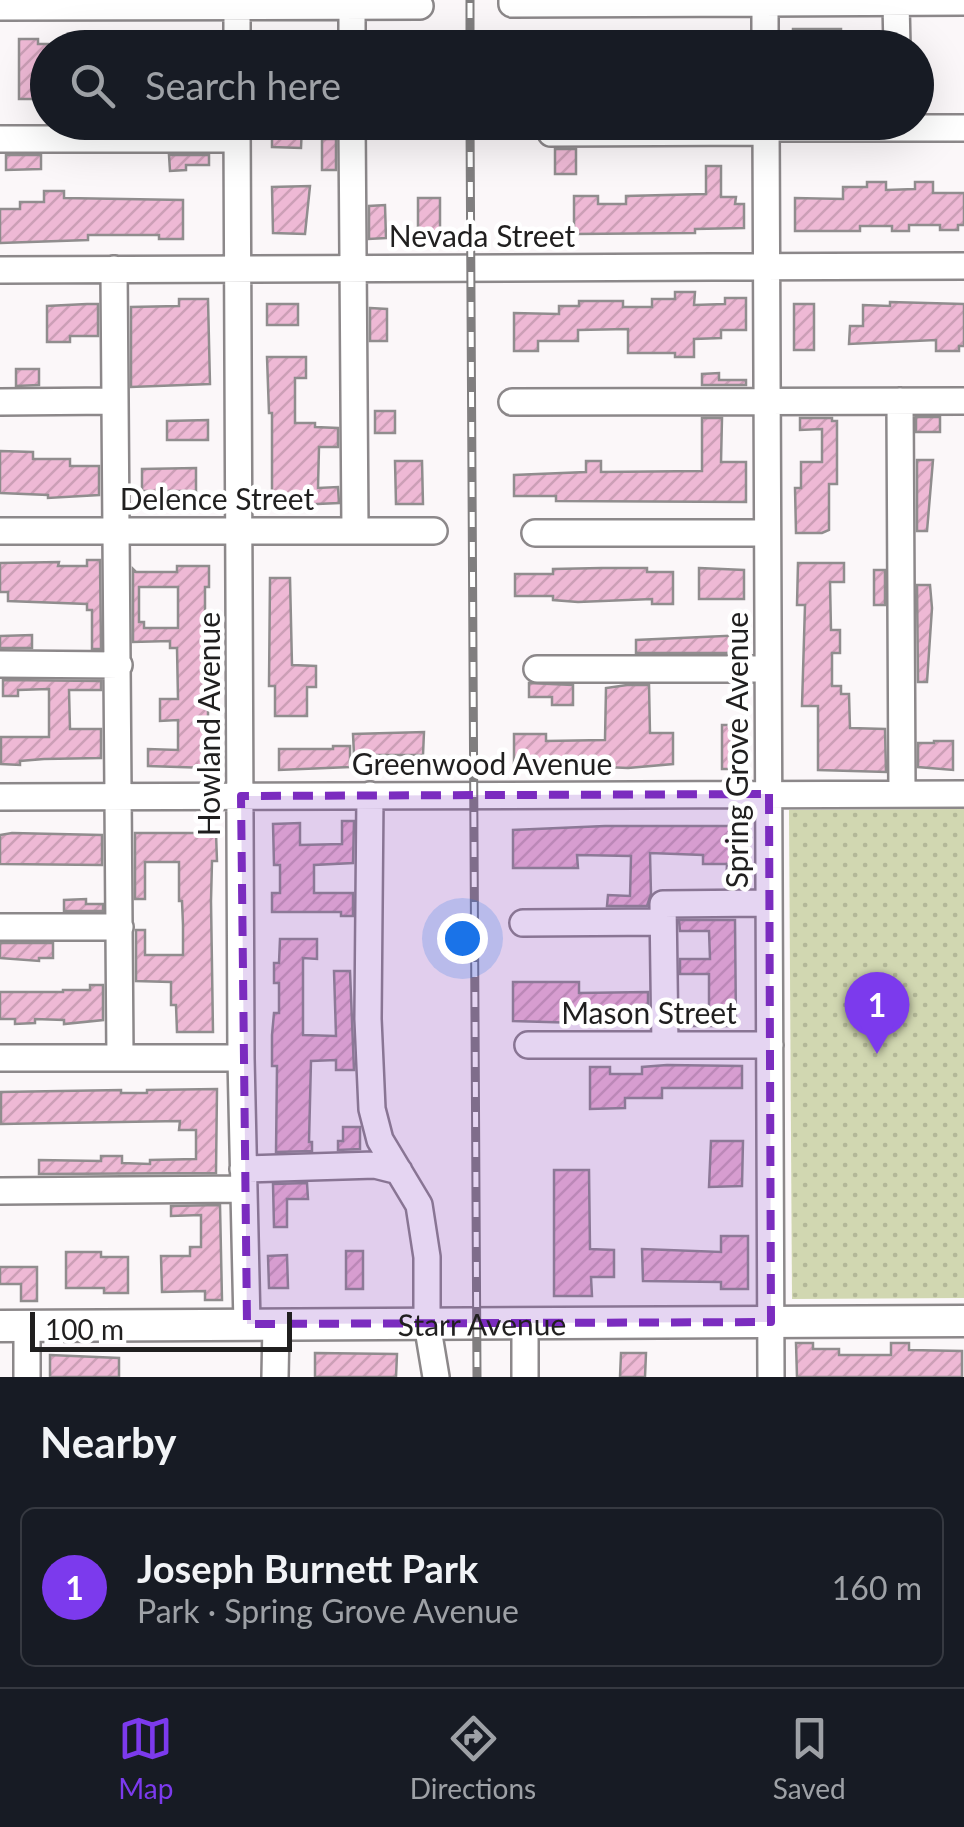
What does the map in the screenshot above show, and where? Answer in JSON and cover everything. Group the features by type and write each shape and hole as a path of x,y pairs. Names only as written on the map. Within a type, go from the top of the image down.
{"main road":[{"name":"Starr Avenue","path":"13,1326 964,1321"}],"street":[{"path":"765,1 765,30"},
{"path":"512,2 964,2"},
{"path":"896,2 897,30"},
{"path":"236,4 237,30"},
{"path":"352,6 352,30"},
{"path":"0,8 420,6"},
{"path":"934,127 964,128"},
{"path":"0,140 30,139"},
{"name":"Howland Avenue","path":"237,140 244,1179 261,1324 275,1377"},
{"path":"352,140 355,530"},
{"name":"Spring Grove Avenue","path":"766,140 771,1377"},
{"name":"Nevada Street","path":"0,270 964,266"},
{"path":"114,269 120,1058"},
{"path":"0,402 114,401"},
{"path":"900,401 902,794"},
{"path":"512,402 964,401"},
{"name":"Delence Street","path":"0,531 434,531"},
{"path":"536,532 768,534"},
{"path":"0,664 118,665"},
{"path":"538,669 768,669"},
{"name":"Greenwood Avenue","path":"0,796 964,794"},
{"path":"370,796 368,1070 380,1140 419,1204 426,1257 427,1323 436,1377"},
{"path":"664,1045 663,904 769,903"},
{"path":"523,923 663,922"},
{"path":"0,927 120,927"},
{"name":"Mason Street","path":"528,1045 770,1045"},
{"path":"0,1058 241,1058"},
{"path":"360,1166 374,1154 380,1140"},
{"path":"0,1190 244,1179 360,1166 386,1166 399,1171"},
{"path":"525,1323 525,1377"},
{"path":"13,1326 27,1377"}],"highlighted area":[{"path":"769,794 771,1322 247,1324 241,796"}],"green space":[{"path":"964,809 964,1298 792,1299 789,810"}],"building":[{"path":"19,39 30,39 30,99 19,99"},
{"path":"272,140 301,140 301,148 272,147"},
{"path":"322,140 336,140 336,170 322,170"},
{"path":"555,149 576,149 576,174 555,174"},
{"path":"6,155 41,155 41,169 6,170"},
{"path":"169,155 209,155 209,165 186,165 186,170 170,171"},
{"path":"706,166 721,166 721,197 736,197 735,204 744,204 744,228 695,229 695,233 574,234 574,196 598,196 598,204 626,204 626,196 706,194"},
{"path":"867,182 886,182 886,190 915,189 915,182 933,182 933,193 964,193 964,225 958,225 958,230 940,230 940,225 909,225 909,231 892,231 892,226 860,226 860,231 795,231 795,198 843,199 843,187 867,187"},
{"path":"310,186 305,234 273,233 272,187"},
{"path":"44,191 64,191 64,198 183,200 183,239 88,235 88,240 0,243 0,209 20,209 20,202 44,202"},
{"path":"418,198 440,198 440,235 418,236"},
{"path":"385,205 386,238 369,239 369,206"},
{"path":"675,292 695,292 694,305 725,304 725,298 746,298 746,330 721,330 721,338 694,339 694,357 628,353 628,329 578,330 578,341 538,341 538,351 514,351 514,313 559,314 559,306 579,306 579,301 623,301 623,307 652,307 652,299 675,299"},
{"path":"179,299 208,299 210,384 131,387 131,307 179,306"},
{"path":"890,302 964,304 964,346 959,346 959,351 936,351 936,340 849,344 850,326 863,326 863,305 890,306"},
{"path":"98,304 98,336 70,336 70,342 47,342 47,306"},
{"path":"267,304 298,304 298,325 267,325"},
{"path":"794,304 814,304 814,350 794,350"},
{"path":"370,308 387,309 387,341 370,341"},
{"path":"267,357 306,357 306,378 295,378 295,423 338,428 338,447 319,447 318,488 338,487 339,503 272,506 272,413"},
{"path":"16,369 39,369 39,385 16,386"},
{"path":"719,373 719,380 746,380 746,385 702,385 702,374"},
{"path":"375,411 395,411 395,433 375,433"},
{"path":"916,417 940,417 940,432 916,432"},
{"path":"702,418 722,418 721,462 746,462 746,502 556,501 556,496 514,496 514,475 586,472 586,461 601,461 601,472 702,471"},
{"path":"800,418 837,421 837,484 829,484 829,530 822,533 796,533 795,488 801,488 801,462 822,462 822,429 800,430"},
{"path":"208,420 208,440 167,440 167,421"},
{"path":"0,451 33,452 33,459 70,459 70,466 99,466 99,495 48,498 0,493"},
{"path":"917,460 933,460 927,531 917,531"},
{"path":"395,461 422,461 423,504 396,504"},
{"path":"196,468 196,491 142,491 142,469"},
{"path":"87,560 100,560 101,649 92,649 92,610 87,610 87,604 8,601 8,592 0,592 0,563 59,562 58,566 87,566"},
{"path":"798,563 844,563 844,582 830,582 831,630 840,630 840,653 832,653 832,686 841,686 841,694 849,694 850,728 885,729 886,772 818,770 818,706 802,706 805,605 797,605"},
{"path":"177,566 209,566 209,587 205,587 208,768 148,766 148,749 178,750 178,720 160,721 160,699 178,699 177,648 170,648 170,641 133,642 133,569 177,572","holes":["139,587 178,587 178,628 144,628 144,622 139,622"]},
{"path":"647,568 647,572 673,572 673,604 652,604 652,599 578,602 553,600 553,596 515,596 515,574 553,574 553,569"},
{"path":"699,568 744,570 744,599 699,599"},
{"path":"874,570 885,570 885,605 874,605"},
{"path":"270,578 290,578 292,665 316,666 316,687 307,687 307,716 275,716 275,686 269,686"},
{"path":"917,585 930,585 927,682 918,682"},
{"path":"32,635 32,648 0,648 0,636"},
{"path":"746,635 746,653 636,653 636,640"},
{"path":"3,680 101,681 101,690 69,690 70,729 101,729 101,758 1,764 1,737 49,737 49,689 18,690 18,696 3,696"},
{"path":"529,683 573,685 573,705 552,705 552,697 529,697"},
{"path":"649,685 650,733 673,733 673,764 628,768 514,763 514,734 546,734 546,741 605,740 606,688"},
{"path":"722,725 736,725 736,734 746,734 746,769 722,769"},
{"path":"424,732 423,755 354,755 353,734"},
{"path":"953,741 953,770 918,767 918,743"},
{"path":"350,746 350,767 279,770 279,749"},
{"path":"342,821 354,821 353,863 314,865 314,893 353,893 353,916 341,916 341,912 272,912 272,893 280,893 280,865 274,865 273,824 300,823 300,845 342,844"},
{"path":"749,826 745,887 726,887 727,864 703,864 703,855 650,853 651,894 647,906 607,906 608,895 630,896 631,856 577,855 578,868 513,868 513,830"},
{"path":"135,833 216,833 217,861 212,861 211,901 213,1032 177,1032 171,982 136,981 136,930 145,930 145,955 183,955 183,925 179,862 145,862 145,899 135,899"},
{"path":"0,835 102,835 102,865 0,864"},
{"path":"86,899 86,904 103,904 103,911 64,911 64,900"},
{"path":"679,920 735,920 736,1026 681,1026 681,1007 709,1007 709,974 680,974 680,959 710,959 709,931 680,931"},
{"path":"280,939 317,939 317,959 303,958 303,1035 336,1036 334,971 350,971 354,1070 336,1070 336,1060 311,1061 312,1151 276,1152 277,1066 272,1066 272,1035 274,1013 279,1013 274,963 279,963"},
{"path":"0,943 53,943 53,958 0,958"},
{"path":"513,982 579,982 579,993 648,992 648,1025 513,1021"},
{"path":"90,985 103,985 103,1020 64,1024 64,1020 35,1019 35,1023 15,1024 15,1019 0,1019 0,992 90,990"},
{"path":"742,1066 742,1088 662,1088 662,1098 625,1098 625,1108 590,1109 590,1067 610,1067 610,1074 642,1074 642,1067"},
{"path":"217,1089 216,1173 39,1174 39,1160 101,1161 101,1156 122,1156 122,1163 150,1164 150,1160 196,1159 196,1130 179,1130 180,1121 1,1124 1,1092 147,1093"},
{"path":"343,1127 360,1127 360,1149 338,1150"},
{"path":"711,1141 743,1141 742,1186 709,1187"},
{"path":"554,1170 589,1170 590,1249 614,1250 614,1277 591,1277 592,1296 554,1296"},
{"path":"307,1183 308,1199 287,1199 287,1227 274,1227 273,1184"},
{"path":"220,1205 222,1300 205,1300 205,1291 162,1292 161,1256 190,1256 190,1247 201,1247 201,1215 171,1216 171,1206"},
{"path":"721,1236 748,1236 748,1289 721,1289 721,1282 643,1281 642,1249 721,1252"},
{"path":"346,1251 363,1251 363,1289 346,1289"},
{"path":"66,1252 128,1257 128,1293 104,1293 104,1288 66,1288"},
{"path":"287,1255 288,1288 269,1288 268,1256"},
{"path":"0,1267 37,1267 37,1301 21,1301 21,1284 0,1284"},
{"path":"796,1343 813,1343 813,1349 839,1349 839,1355 891,1355 891,1343 909,1343 909,1350 962,1351 962,1377 797,1377"},
{"path":"315,1353 397,1354 396,1377 315,1377"},
{"path":"621,1353 646,1353 645,1377 620,1377"},
{"path":"50,1355 119,1358 119,1377 50,1377"}],"railway":[{"path":"470,0 470,30"},
{"path":"470,140 477,1377"}],"place":[{"name":"Joseph Burnett Park","path":"877,1054"}]}
